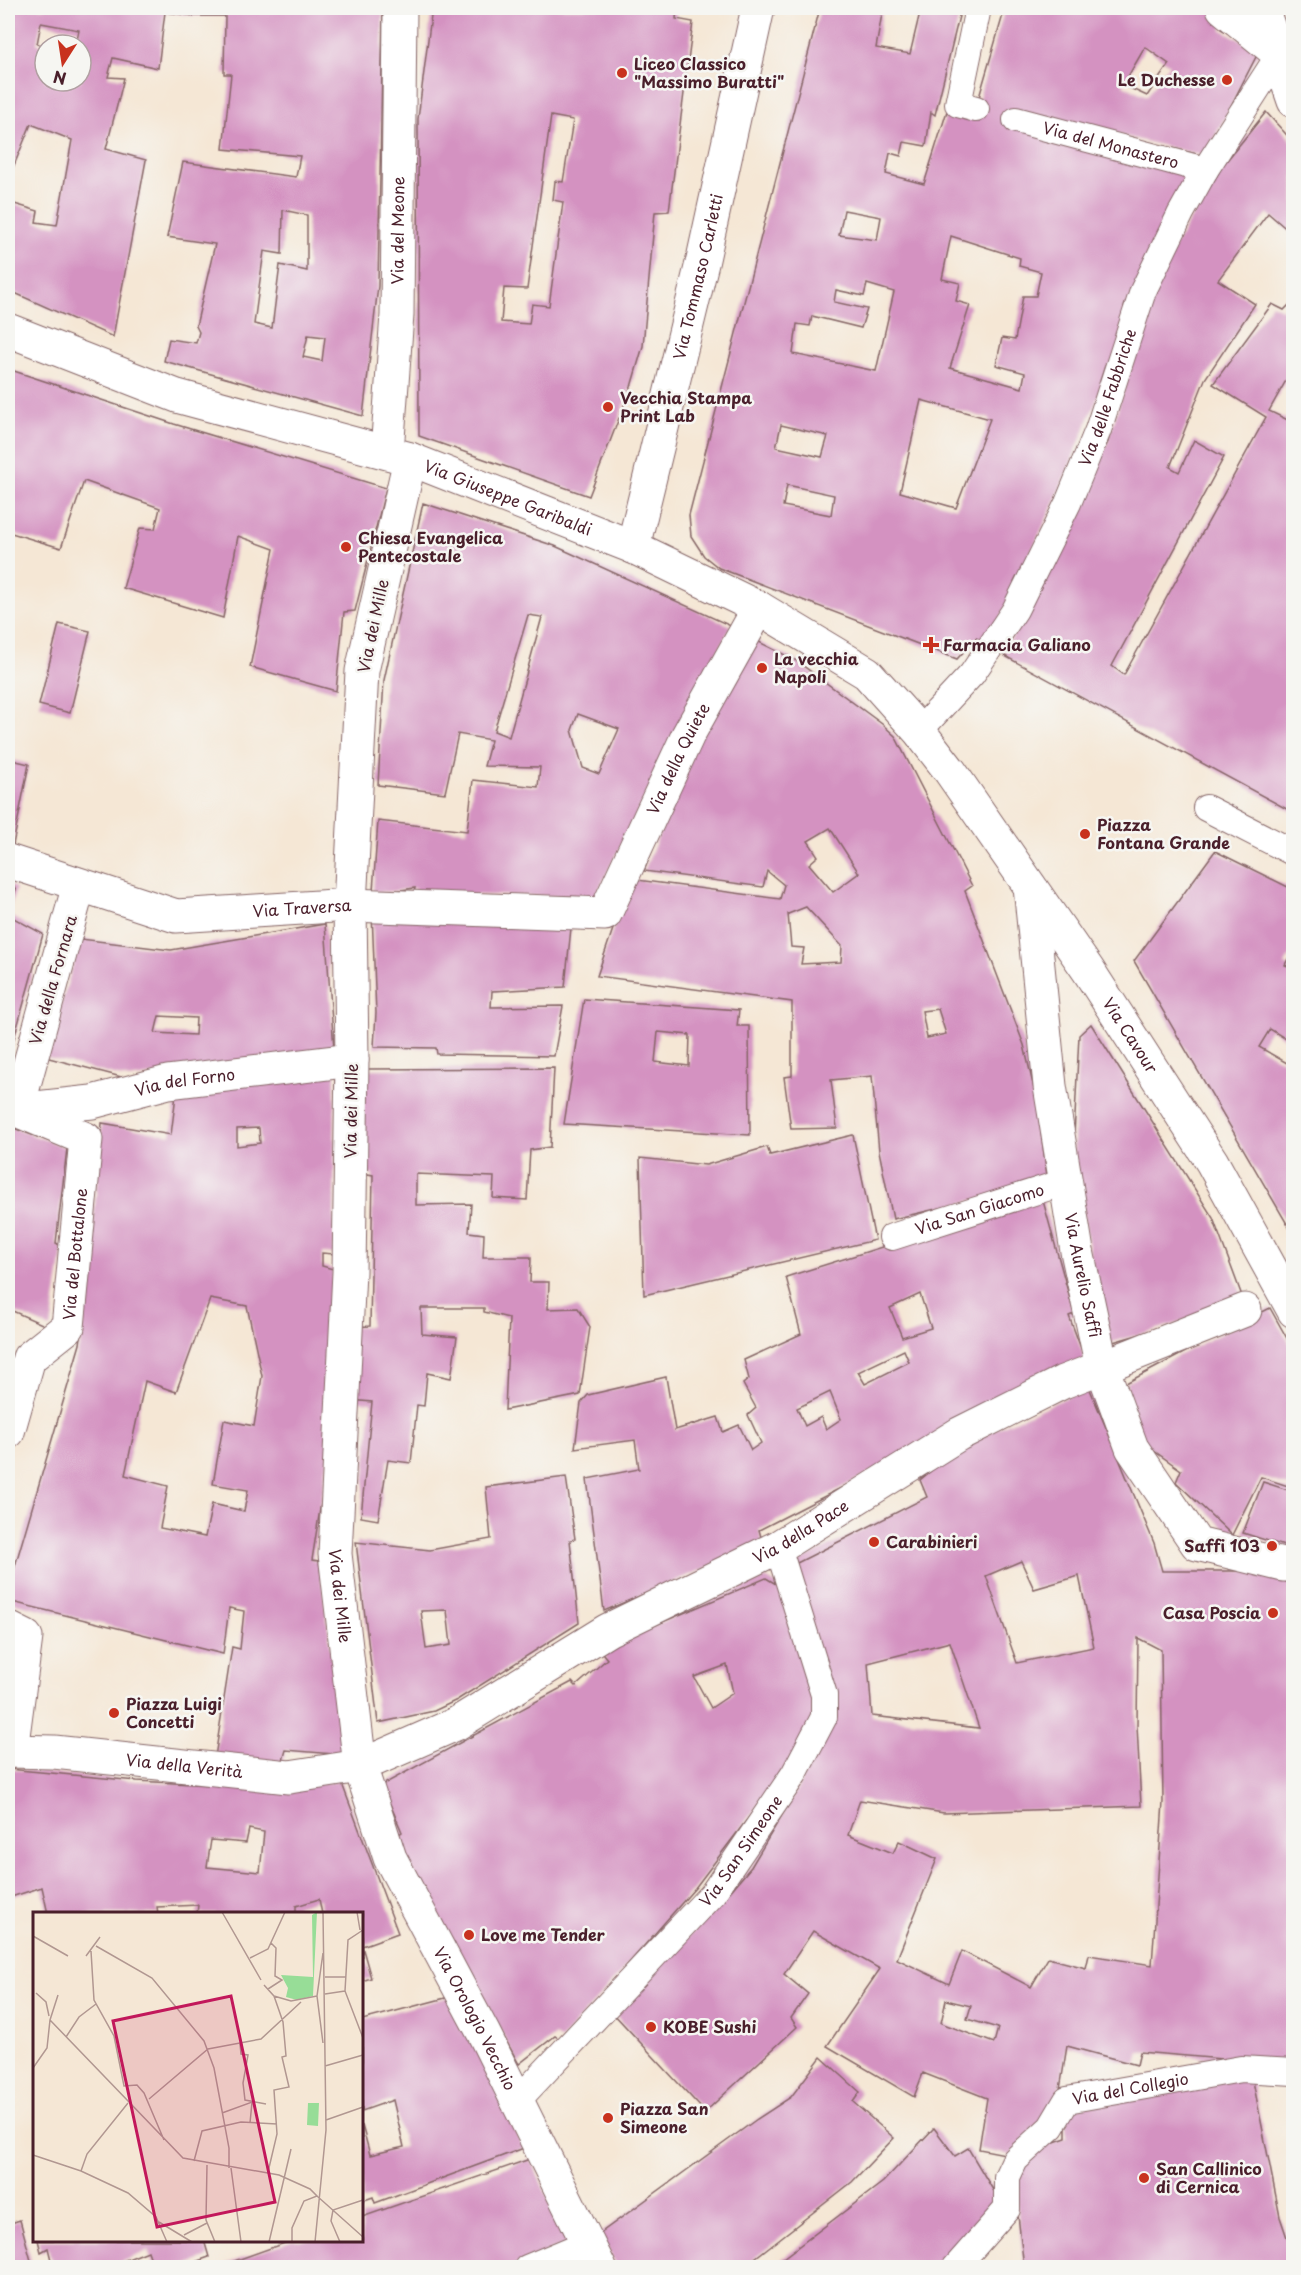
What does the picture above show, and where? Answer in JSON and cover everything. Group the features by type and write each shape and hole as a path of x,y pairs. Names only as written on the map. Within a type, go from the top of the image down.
{"street":[{"name":"Via del Meone","path":"398,456 400,8"},
{"name":"Via Tommaso Carletti","path":"633,547 703,259 758,8"},
{"path":"1223,8 1279,55"},
{"path":"1262,8 1293,101"},
{"name":"Via Giuseppe Garibaldi","path":"8,330 177,396 398,456 633,547 759,608 867,673 919,731 950,771"},
{"name":"Via dei Mille","path":"360,1766 335,1554 349,1272 352,1060 350,905 362,671 398,456"},
{"name":"Via della Quiete","path":"605,914 688,735 759,608"},
{"name":"Via Cavour","path":"950,771 1029,883 1212,1162 1293,1311"},
{"name":"Via Traversa","path":"8,861 176,916 350,905 605,914"},
{"name":"Via Aurelio Saffi","path":"1029,883 1050,1086 1065,1182 1102,1367 1132,1448 1197,1544 1283,1565 1293,1565"},
{"name":"Via della Fornara","path":"12,1109 80,885"},
{"name":"Via del Forno","path":"12,1109 92,1102 168,1082 352,1060"},
{"name":"Via del Bottalone","path":"8,1432 29,1358 68,1327 86,1139 12,1109"},
{"name":"Via della Pace","path":"360,1766 456,1724 608,1630 778,1547 958,1434 1063,1382 1245,1310"},
{"path":"8,1628 26,1637 9,1751"},
{"name":"Via della Verità","path":"9,1751 54,1752 289,1777 360,1766"},
{"name":"Via Orologio Vecchio","path":"360,1766 390,1858 484,2034 593,2255"}],"lane":[{"path":"976,109 958,104 978,8"},
{"name":"Via delle Fabbriche","path":"919,731 972,674 1015,610 1068,503 1094,440 1143,291 1205,170 1279,55"},
{"name":"Via del Monastero","path":"1016,120 1205,170"},
{"path":"1206,808 1293,853"},
{"name":"Via San Giacomo","path":"892,1237 1065,1182"},
{"name":"Via San Simeone","path":"517,2101 713,1893 794,1774 824,1716 824,1695 778,1547"},
{"name":"Via del Collegio","path":"956,2268 1007,2209 1007,2177 1015,2160 1051,2127 1067,2100 1241,2069 1293,2072"},
{"path":"527,2268 593,2255"}],"building":[{"path":"8,8 383,8 378,286 363,416 164,361 169,339 196,343 199,332 196,326 215,244 167,237 183,162 296,177 300,156 223,149 231,74 224,74 225,16 195,16 165,12 158,68 113,58 108,77 124,78 106,149 146,160 113,337 8,290 8,202 38,211 36,222 57,225 72,140 31,124 8,180","holes":["283,210 307,215 307,271 280,265 272,328 254,324 264,251 282,254","308,335 325,337 322,361 303,357"]},
{"path":"432,8 677,8 676,19 693,22 669,211 655,212 643,346 631,387 589,496 419,436 418,119","holes":["551,116 573,120 563,182 555,181 553,200 563,202 549,306 532,304 529,324 501,322 504,288 527,289"]},
{"path":"820,8 883,8 876,48 910,54 921,8 961,8 935,115 931,112 926,146 904,142 901,156 890,153 886,174 924,184 947,111 973,118 1005,8 1205,8 1226,21 1221,29 1259,51 1205,156 1082,126 1189,177 1054,503 999,621 982,641 976,638 957,659 719,568 704,556 691,536 689,515","holes":["1145,47 1169,64 1147,96 1123,85","844,210 881,217 877,240 839,235","951,236 1020,258 1019,266 1041,272 1036,296 1023,296 1015,340 1002,338 996,365 1025,373 1022,388 950,368 970,305 956,301 960,283 942,279","867,284 894,292 876,371 793,354 797,324 810,326 812,316 861,328 867,309 834,302 836,290 864,296","921,400 990,419 956,508 900,492","781,425 828,436 822,457 776,447","787,485 834,495 831,515 783,506"]},
{"path":"1266,112 1294,143 1294,228 1290,232 1268,213 1218,280 1255,304 1205,379 1170,467 1179,472 1194,440 1224,457 1112,666 1124,675 1266,417 1213,384 1272,304 1284,310 1294,300 1294,382 1288,377 1269,411 1294,423 1294,813 1003,655 1108,442 1151,299 1167,258 1224,164"},
{"path":"8,369 174,424 386,488 355,611 344,612 336,691 250,667 274,549 238,536 223,618 123,588 140,528 155,529 160,508 84,481 61,548 8,532"},
{"path":"423,503 555,546 731,626 595,897 414,894 415,888 387,892 373,891 378,821 467,831 473,780 538,787 540,767 484,766 491,740 458,734 445,793 378,785 384,680","holes":["528,615 542,617 509,737 494,731","578,714 619,729 599,774 583,768 572,730"]},
{"path":"59,624 90,631 70,713 39,705"},
{"path":"753,639 795,660 895,736 972,886 965,891 1024,1045 1036,1098 1048,1183 893,1219 879,1151 872,1076 831,1080 837,1128 791,1129 784,1077 792,1076 792,1002 597,976 630,879 780,899 784,885 767,871 763,887 644,871 695,746","holes":["830,828 859,873 833,892 809,864 818,856 808,841","806,907 842,946 841,962 801,964 804,948 791,947 788,914","938,1009 946,1034 927,1038 922,1011"]},
{"path":"8,759 29,764 12,850 8,848"},
{"path":"1215,851 1294,890 1294,947 1285,965 1294,969 1294,1044 1270,1029 1259,1047 1294,1067 1294,1236 1134,961"},
{"path":"8,882 16,889 8,915"},
{"path":"372,913 572,918 565,987 492,991 491,1007 563,1006 554,1056 437,1054 436,1048 374,1047 376,1013"},
{"path":"8,915 43,934 8,1060"},
{"path":"325,924 334,1049 129,1079 45,1057 81,939 171,950","holes":["159,1016 196,1018 195,1035 155,1033"]},
{"path":"584,999 739,1010 737,1026 749,1026 750,1135 564,1124","holes":["658,1032 690,1035 689,1066 655,1062"]},
{"path":"1091,1024 1213,1218 1245,1304 1106,1344 1073,1157 1079,1035"},
{"path":"554,1068 550,1147 530,1150 527,1200 493,1198 494,1177 416,1174 416,1205 471,1204 469,1232 484,1234 483,1257 531,1257 530,1282 549,1282 548,1309 578,1308 590,1327 580,1395 505,1410 509,1318 484,1312 484,1308 421,1308 422,1334 457,1337 451,1378 427,1373 424,1406 417,1405 411,1463 388,1460 378,1520 361,1517 372,1402 350,1400 351,1327 370,1326 373,1175 356,1172 367,1069"},
{"path":"335,1069 334,1254 322,1253 322,1266 333,1269 333,1426 312,1560 319,1561 346,1755 286,1750 281,1767 215,1757 232,1647 240,1649 244,1611 229,1608 223,1654 8,1601 8,1590 80,1344 89,1276 102,1123 171,1135 177,1087","holes":["259,1128 260,1143 237,1146 237,1129","210,1299 247,1306 262,1376 254,1426 224,1420 213,1484 248,1490 244,1511 212,1504 205,1537 160,1528 168,1486 125,1475 145,1381 176,1392"]},
{"path":"8,1126 67,1148 56,1243 63,1247 51,1328 8,1309"},
{"path":"853,1135 875,1240 644,1295 640,1158 706,1165 767,1147 770,1155"},
{"path":"1042,1197 1074,1314 1069,1316 1086,1362 759,1530 763,1544 604,1611 587,1479 639,1469 635,1440 575,1448 581,1403 588,1395 666,1377 675,1430 718,1417 723,1432 739,1425 751,1450 761,1443 748,1415 756,1408 743,1384 749,1379 744,1360 801,1334 786,1277","holes":["920,1294 931,1328 902,1337 890,1308","904,1350 909,1362 865,1384 858,1372","830,1392 841,1419 826,1429 821,1417 805,1426 797,1408"]},
{"path":"1270,1308 1294,1351 1294,1488 1261,1477 1232,1535 1176,1482 1181,1470 1140,1441 1126,1383"},
{"path":"1089,1387 1154,1543 1162,1571 1258,1571 1294,1585 1294,2065 1140,2052 1137,2065 1067,2046 1057,2108 1010,2155 979,2149 987,2098 923,2073 914,2097 827,2046 880,1969 813,1931 784,1974 808,1994 791,2018 797,2027 705,2112 612,2012 712,1913 751,1867 796,1792 833,1714 795,1564 927,1497 920,1480 964,1444","holes":["1021,1561 1034,1589 1079,1576 1094,1647 1017,1663 986,1576","1138,1638 1161,1650 1163,1802 1152,1965 1089,1955 1086,1968 1048,1958 1031,1987 962,1951 949,1984 897,1959 937,1859 899,1841 893,1853 848,1835 860,1800 944,1813 1141,1806 1137,1725","950,1642 979,1728 872,1716 868,1663","946,2000 971,2006 967,2019 998,2028 994,2043 941,2023"]},
{"path":"566,1477 575,1539 570,1540 579,1623 457,1700 434,1711 378,1723 356,1542 430,1550 491,1539 486,1487","holes":["447,1610 451,1645 426,1649 421,1611"]},
{"path":"1263,1482 1294,1492 1294,1549 1243,1533"},
{"path":"766,1578 781,1587 818,1710 806,1742 695,1888 561,2040 555,2036 519,2064 394,1838 402,1832 382,1785 572,1682 576,1686 607,1659 599,1649","holes":["727,1665 733,1693 711,1708 694,1677"]},
{"path":"8,1769 137,1781 280,1789 341,1781 398,1933 363,1946 363,1912 322,1912 319,1899 296,1906 296,1912 197,1912 198,1905 157,1907 158,1912 48,1912 42,1887 8,1898","holes":["249,1829 264,1832 260,1872 207,1867 211,1840 246,1843"]},
{"path":"363,1950 371,1978 363,1981"},
{"path":"453,1996 524,2148 375,2203 373,2197 363,2201 363,2129 370,2155 404,2147 393,2100 363,2111 363,2020"},
{"path":"821,2057 860,2092 853,2102 894,2138 852,2182 742,2268 618,2268 599,2234 757,2119 791,2097"},
{"name":"San Callinico di Cernica","path":"1252,2076 1280,2217 1294,2258 1294,2268 1024,2268 1015,2189 1029,2151 1066,2138 1066,2109"},
{"path":"934,2128 955,2156 968,2148 1002,2205 944,2268 770,2268 883,2182"},
{"path":"530,2159 569,2243 508,2268 215,2268 287,2242 363,2242 363,2217"},
{"path":"20,2220 33,2268 8,2268 8,2224"},
{"path":"38,2242 205,2242 209,2257 178,2268 154,2268 148,2251 118,2263 120,2268 53,2268 48,2248 41,2252"},
{"path":"576,2259 580,2268 558,2268"}],"place":[{"name":"Liceo Classico \"Massimo Buratti\"","path":"622,73"},
{"name":"Le Duchesse","path":"1227,80"},
{"name":"Vecchia Stampa Print Lab","path":"608,407"},
{"name":"Chiesa Evangelica Pentecostale","path":"346,547"},
{"name":"Farmacia Galiano","path":"931,645"},
{"name":"La vecchia Napoli","path":"762,668"},
{"name":"Piazza Fontana Grande","path":"1085,834"},
{"name":"Carabinieri","path":"874,1542"},
{"name":"Saffi 103","path":"1272,1546"},
{"name":"Casa Poscia","path":"1273,1613"},
{"name":"Piazza Luigi Concetti","path":"114,1713"},
{"name":"Love me Tender","path":"469,1935"},
{"name":"KOBE Sushi","path":"651,2027"},
{"name":"Piazza San Simeone","path":"608,2118"},
{"name":"San Callinico di Cernica","path":"1144,2178"}]}
